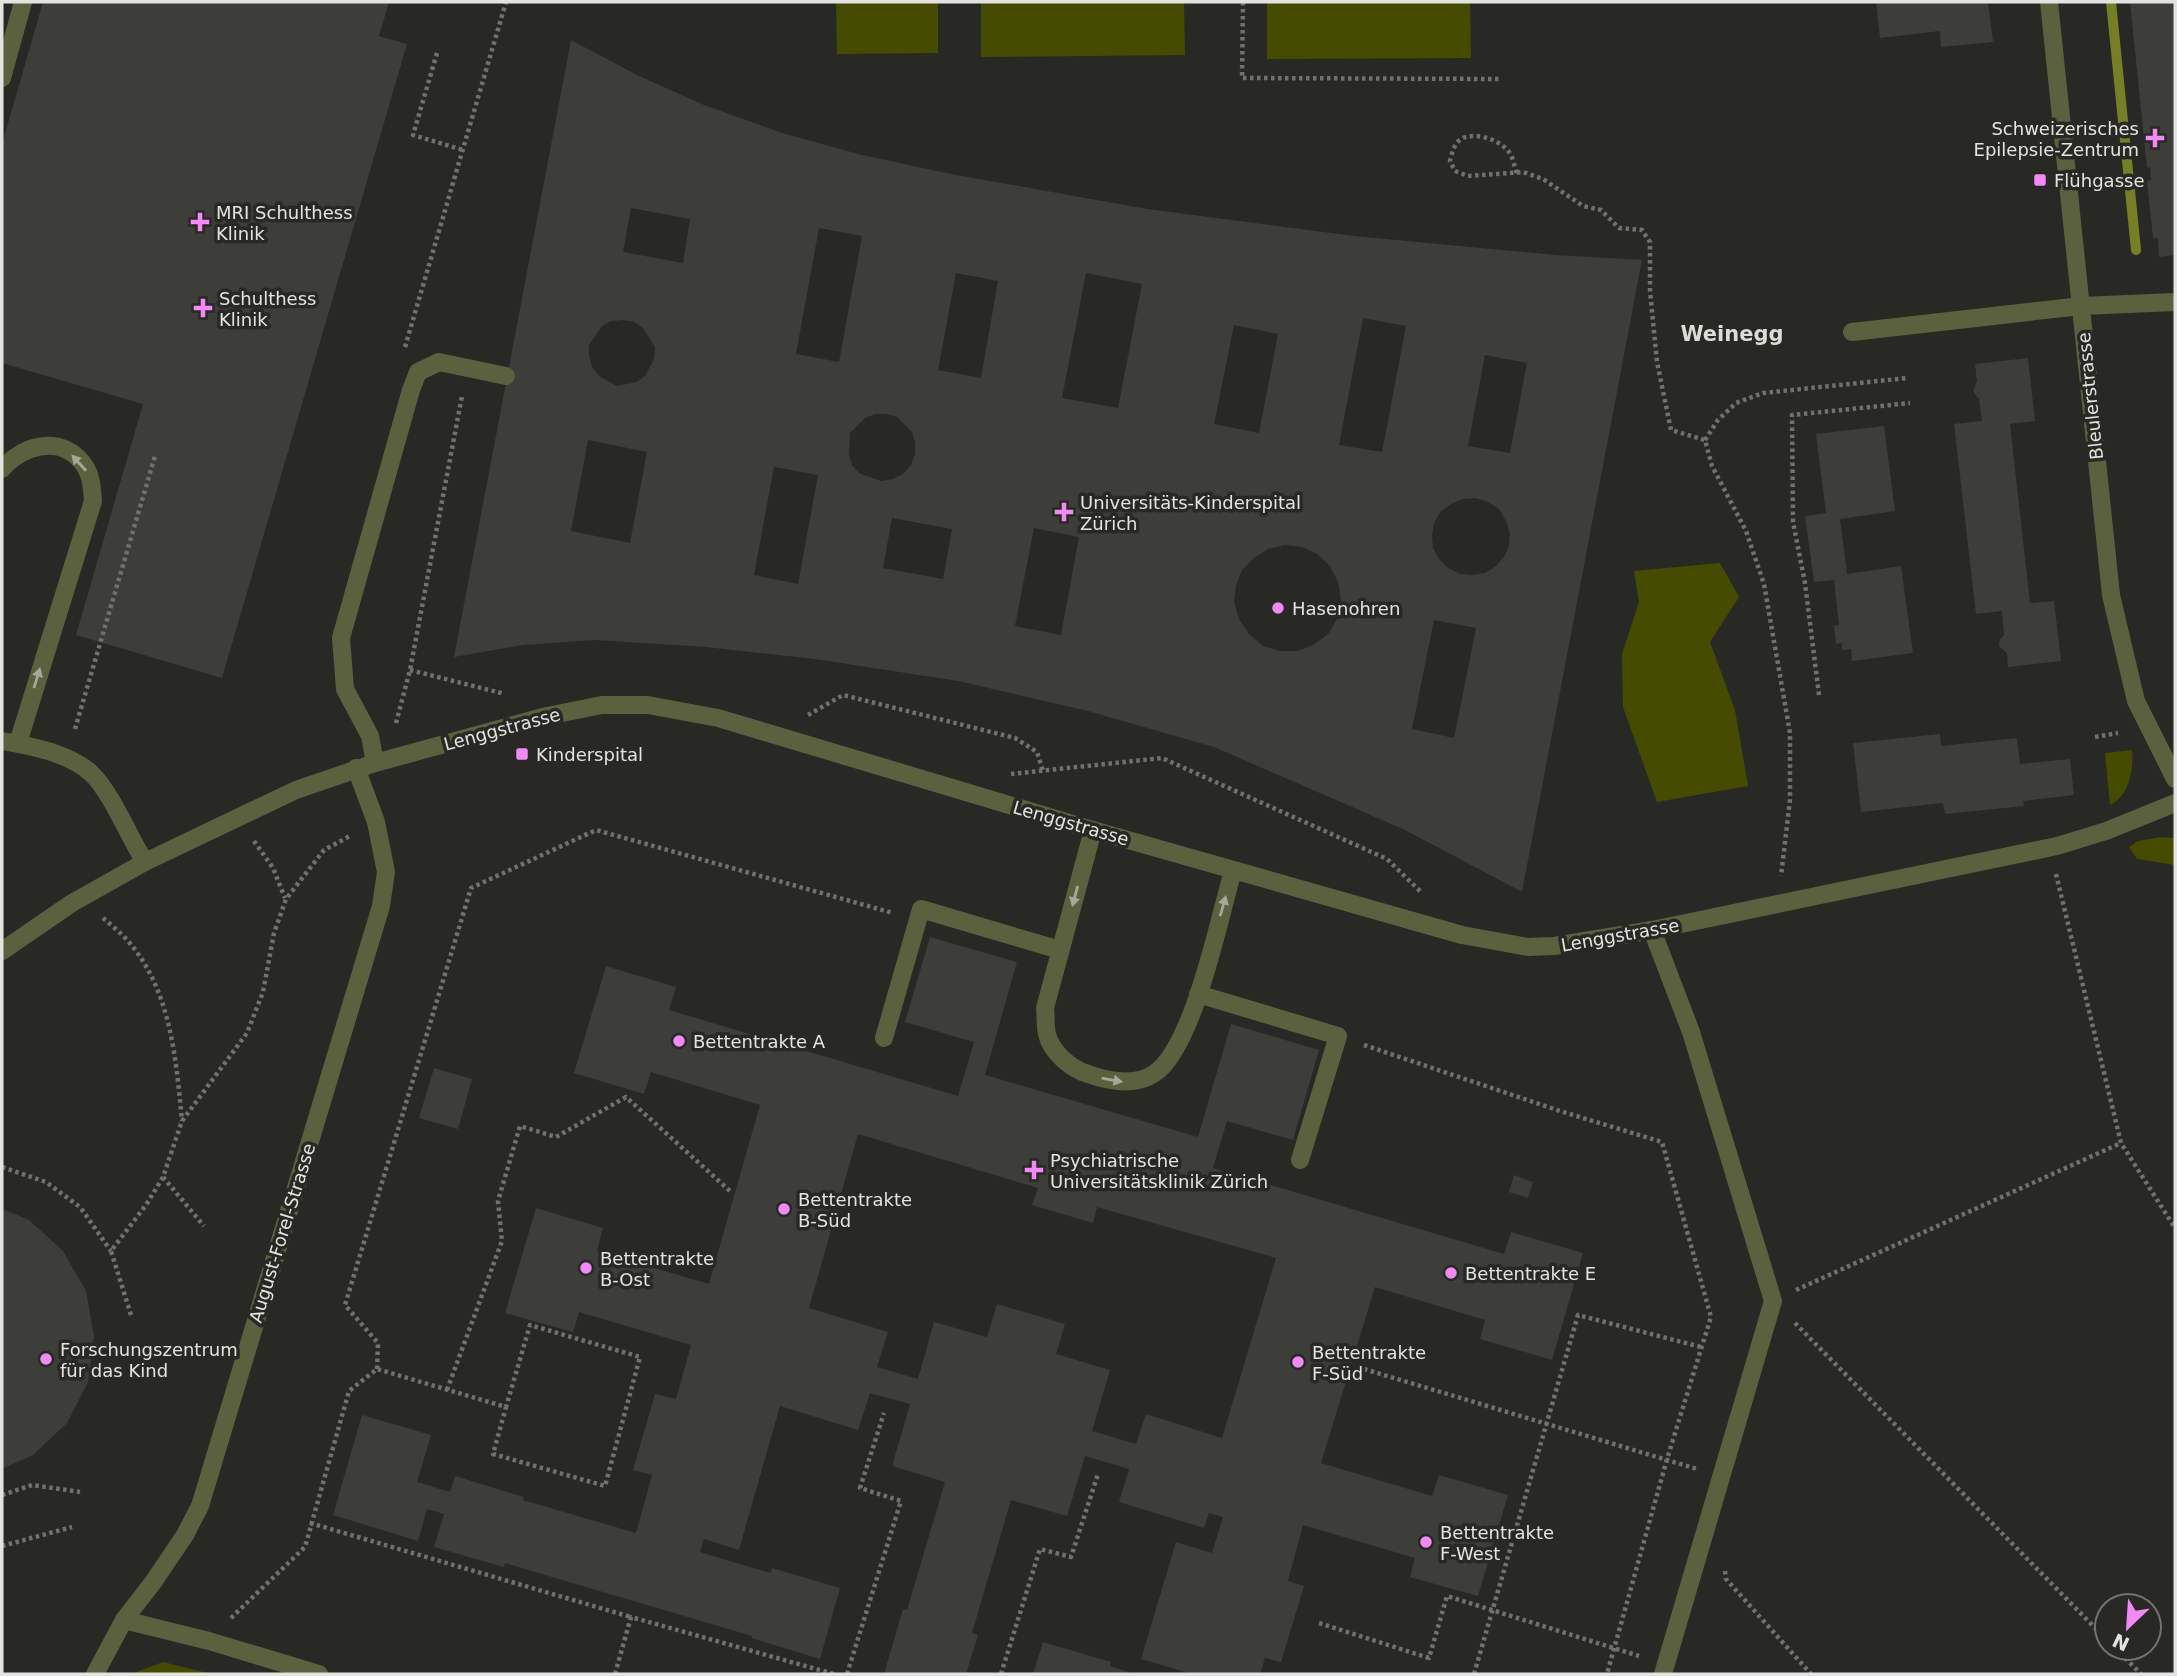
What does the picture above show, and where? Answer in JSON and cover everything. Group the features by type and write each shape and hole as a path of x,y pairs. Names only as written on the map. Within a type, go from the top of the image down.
{"street":[{"path":"2,78 23,2"},
{"name":"Bleulerstrasse","path":"2049,2 2111,595 2136,701 2175,779"},
{"path":"1852,332 2081,306 2175,302"},
{"path":"375,763 370,736 345,689 341,638 411,390 418,372 439,362 506,376"},
{"path":"2,469 12,457 27,448 60,448 75,456 86,468 92,484 93,500 10,742 68,759 90,772 100,784 145,862"},
{"name":"Lenggstrasse","path":"2,951 72,903 145,862 296,790 356,768 547,716 602,705 648,705 718,718 1093,830 1462,935 1528,947 1554,946 1652,930 2057,846 2106,831 2175,803"},
{"name":"August-Forel-Strasse","path":"95,1674 124,1620 185,1535 200,1506 381,906 386,872 376,822 356,768"},
{"path":"1093,830 1045,1008 1047,1037 1066,1063 1081,1072 1102,1079 1125,1083 1154,1074 1178,1048 1198,994 1233,870"},
{"path":"884,1038 921,909 1060,950"},
{"path":"1652,930 1691,1032 1773,1301 1665,1669"},
{"path":"1198,994 1338,1036 1300,1160"},
{"path":"124,1620 209,1641 319,1674"}],"path":[{"path":"1244,2 1242,78 1499,79"},
{"path":"437,53 413,135 463,150"},
{"path":"1517,173 1509,152 1494,140 1463,138 1453,147 1450,162 1455,171 1468,176 1517,173 1523,172 1543,179 1583,205 1601,210 1619,228 1642,230 1650,242 1650,291 1657,362 1671,430 1705,440"},
{"path":"395,727 410,670 468,367"},
{"path":"1780,880 1790,800 1790,733 1764,584 1746,531 1712,466 1705,440 1718,420 1736,404 1763,393 1907,378"},
{"path":"1819,695 1805,583 1793,522 1792,415 1910,403"},
{"path":"76,730 155,456"},
{"path":"410,670 505,694"},
{"path":"808,715 843,695 1015,738 1037,752 1043,771"},
{"path":"2095,737 2118,733"},
{"path":"1011,774 1162,758 1387,859 1426,896"},
{"path":"111,1251 146,1205 163,1177 182,1121 247,1032 263,992 274,933 286,898 324,850 376,822"},
{"path":"209,1641 305,1547 349,1391 377,1369 378,1343 345,1305 471,888 596,830 918,920"},
{"path":"253,841 273,868 286,898"},
{"path":"2055,870 2121,1143 2175,1228"},
{"path":"103,918 128,941 147,971 164,1008 175,1046 182,1121"},
{"path":"1338,1036 1560,1111 1662,1142 1711,1317 1667,1460 1607,1674"},
{"path":"447,1390 502,1241 498,1201 520,1126 556,1138 626,1097 730,1191"},
{"path":"2093,1626 1773,1301 2121,1143"},
{"path":"2,1167 46,1182 80,1208 111,1251 131,1315"},
{"path":"163,1177 204,1226"},
{"path":"1474,1674 1578,1315 1701,1347"},
{"path":"530,1325 640,1357 605,1486 493,1454 506,1406 530,1325"},
{"path":"377,1369 506,1406"},
{"path":"1364,1369 1721,1476"},
{"path":"847,1674 901,1501 860,1488 884,1413"},
{"path":"1001,1674 1040,1549 1072,1557 1098,1474"},
{"path":"2,1495 32,1485 80,1492"},
{"path":"310,1524 834,1674"},
{"path":"1709,1525 1721,1541 1726,1579 1811,1674"},
{"path":"2,1546 72,1527"},
{"path":"1318,1623 1429,1658 1447,1596 1615,1649 1665,1669"},
{"path":"615,1674 631,1617"}],"green space":[{"path":"836,2 938,2 938,53 837,54"},
{"path":"981,2 1184,2 1185,55 981,57"},
{"path":"1267,2 1470,2 1471,58 1267,59"},
{"path":"1720,563 1739,597 1710,642 1735,710 1748,786 1657,802 1623,707 1622,654 1639,602 1634,571"},
{"path":"2132,750 2132,765 2126,789 2110,805 2105,753"},
{"path":"2161,837 2175,838 2175,865 2137,859 2129,847 2138,841"},
{"path":"163,1662 211,1674 131,1674"}],"building":[{"name":"Schulthess Klinik","path":"43,2 389,2 379,36 407,44 222,678 76,635 143,404 2,363 2,144"},
{"path":"1876,2 1988,2 1993,42 1941,47 1940,31 1880,38"},
{"name":"Schweizerisches Epilepsie-Zentrum","path":"2130,2 2175,2 2175,255 2159,257 2158,238 2153,238 2147,181 2151,180 2150,167 2147,168"},
{"path":"571,40 637,75 704,105 782,133 862,155 951,174 1147,209 1354,236 1556,255 1642,260 1522,892 1405,830 1214,747 1088,711 958,681 815,659 706,647 595,640 523,645 454,657","holes":["631,208 690,219 683,263 623,252","819,228 862,236 839,362 796,354","956,273 998,281 981,378 938,370","1086,273 1142,284 1118,408 1062,398","1363,318 1406,326 1382,452 1339,445","611,321 634,322 643,328 655,347 654,359 645,376 637,382 617,386 599,376 592,367 589,345 602,326","1234,325 1278,334 1259,433 1214,424","1485,355 1527,363 1510,453 1468,446","875,414 897,417 912,432 915,443 911,465 903,474 893,479 881,481 859,473 852,465 849,455 850,433 865,418","588,440 647,452 630,543 571,531","774,467 818,475 798,584 754,575","1476,498 1499,509 1510,533 1509,546 1504,557 1485,573 1460,574 1448,568 1433,548 1434,523 1441,511 1463,499","892,518 952,529 943,579 883,568","1034,528 1079,537 1061,635 1015,626","1285,545 1302,547 1317,554 1330,566 1338,582 1341,600 1338,617 1329,633 1315,644 1298,651 1280,651 1263,646 1249,634 1239,619 1234,602 1236,585 1242,570 1268,549","1434,620 1476,628 1454,738 1412,729"]},
{"path":"2028,358 2035,421 2010,424 2030,603 2054,601 2061,661 2008,667 2007,653 1999,646 2004,635 2002,611 1976,614 1954,424 1982,421 1979,399 1973,391 1977,381 1975,364"},
{"path":"1884,426 1895,511 1840,519 1847,574 1901,566 1913,653 1852,661 1851,649 1842,650 1842,643 1836,644 1834,626 1839,625 1834,580 1814,582 1805,516 1826,513 1816,434"},
{"path":"1940,734 1941,746 2017,738 2020,764 2070,759 2074,795 2023,801 2024,806 1945,814 1943,803 1861,812 1853,743"},
{"path":"930,937 1017,962 985,1075 1198,1137 1231,1024 1319,1050 1293,1140 1227,1121 1213,1168 1504,1254 1511,1232 1583,1253 1552,1360 1480,1339 1485,1320 1375,1287 1321,1463 1432,1496 1439,1475 1508,1495 1478,1596 1410,1577 1415,1558 1303,1525 1288,1581 1304,1586 1281,1662 1265,1658 1260,1674 1192,1674 1141,1659 1176,1542 1212,1553 1223,1517 1209,1513 1204,1528 1119,1502 1129,1469 1085,1456 1067,1516 1011,1500 972,1633 978,1635 966,1674 884,1674 903,1609 907,1610 945,1482 892,1466 910,1404 870,1393 858,1430 780,1406 739,1550 704,1539 700,1552 770,1573 772,1568 840,1588 820,1659 751,1638 752,1636 505,1563 504,1567 434,1547 444,1514 427,1509 418,1541 333,1515 362,1415 431,1435 417,1482 450,1492 455,1476 524,1497 523,1500 636,1533 652,1475 633,1470 655,1394 676,1399 691,1345 579,1312 573,1332 505,1313 536,1208 603,1228 597,1251 709,1284 760,1105 651,1072 644,1094 574,1073 606,966 676,987 669,1010 958,1096 974,1042 905,1022","holes":["858,1134 1038,1188 1032,1205 1093,1223 1097,1207 1276,1258 1222,1438 1146,1414 1136,1444 1092,1431 1110,1370 1056,1354 1065,1324 997,1304 987,1337 934,1322 918,1379 877,1367 888,1332 809,1308"]},
{"path":"434,1068 472,1079 458,1129 419,1118"},
{"path":"1514,1175 1533,1182 1528,1198 1509,1192"},
{"name":"Forschungszentrum für das Kind","path":"2,1209 29,1220 63,1251 86,1291 94,1336 88,1382 67,1423 33,1455 2,1469"},
{"path":"1043,1642 1111,1662 1110,1666 1135,1674 1033,1674"}],"waterway":[{"path":"2111,2 2136,250"}],"place":[{"name":"Schweizerisches Epilepsie-Zentrum","path":"2155,138"},
{"name":"Flühgasse","path":"2040,180"},
{"name":"MRI Schulthess Klinik","path":"200,222"},
{"name":"Schulthess Klinik","path":"203,308"},
{"name":"Universitäts-Kinderspital Zürich","path":"1064,512"},
{"name":"Hasenohren","path":"1278,608"},
{"name":"Kinderspital","path":"522,754"},
{"name":"Bettentrakte A","path":"679,1041"},
{"name":"Psychiatrische Universitätsklinik Zürich","path":"1034,1170"},
{"name":"Bettentrakte B-Süd","path":"784,1209"},
{"name":"Bettentrakte B-Ost","path":"586,1268"},
{"name":"Bettentrakte E","path":"1451,1273"},
{"name":"Forschungszentrum für das Kind","path":"46,1359"},
{"name":"Bettentrakte F-Süd","path":"1298,1362"},
{"name":"Bettentrakte F-West","path":"1426,1542"}],"district":[{"name":"Weinegg","path":"1732,334"}]}
